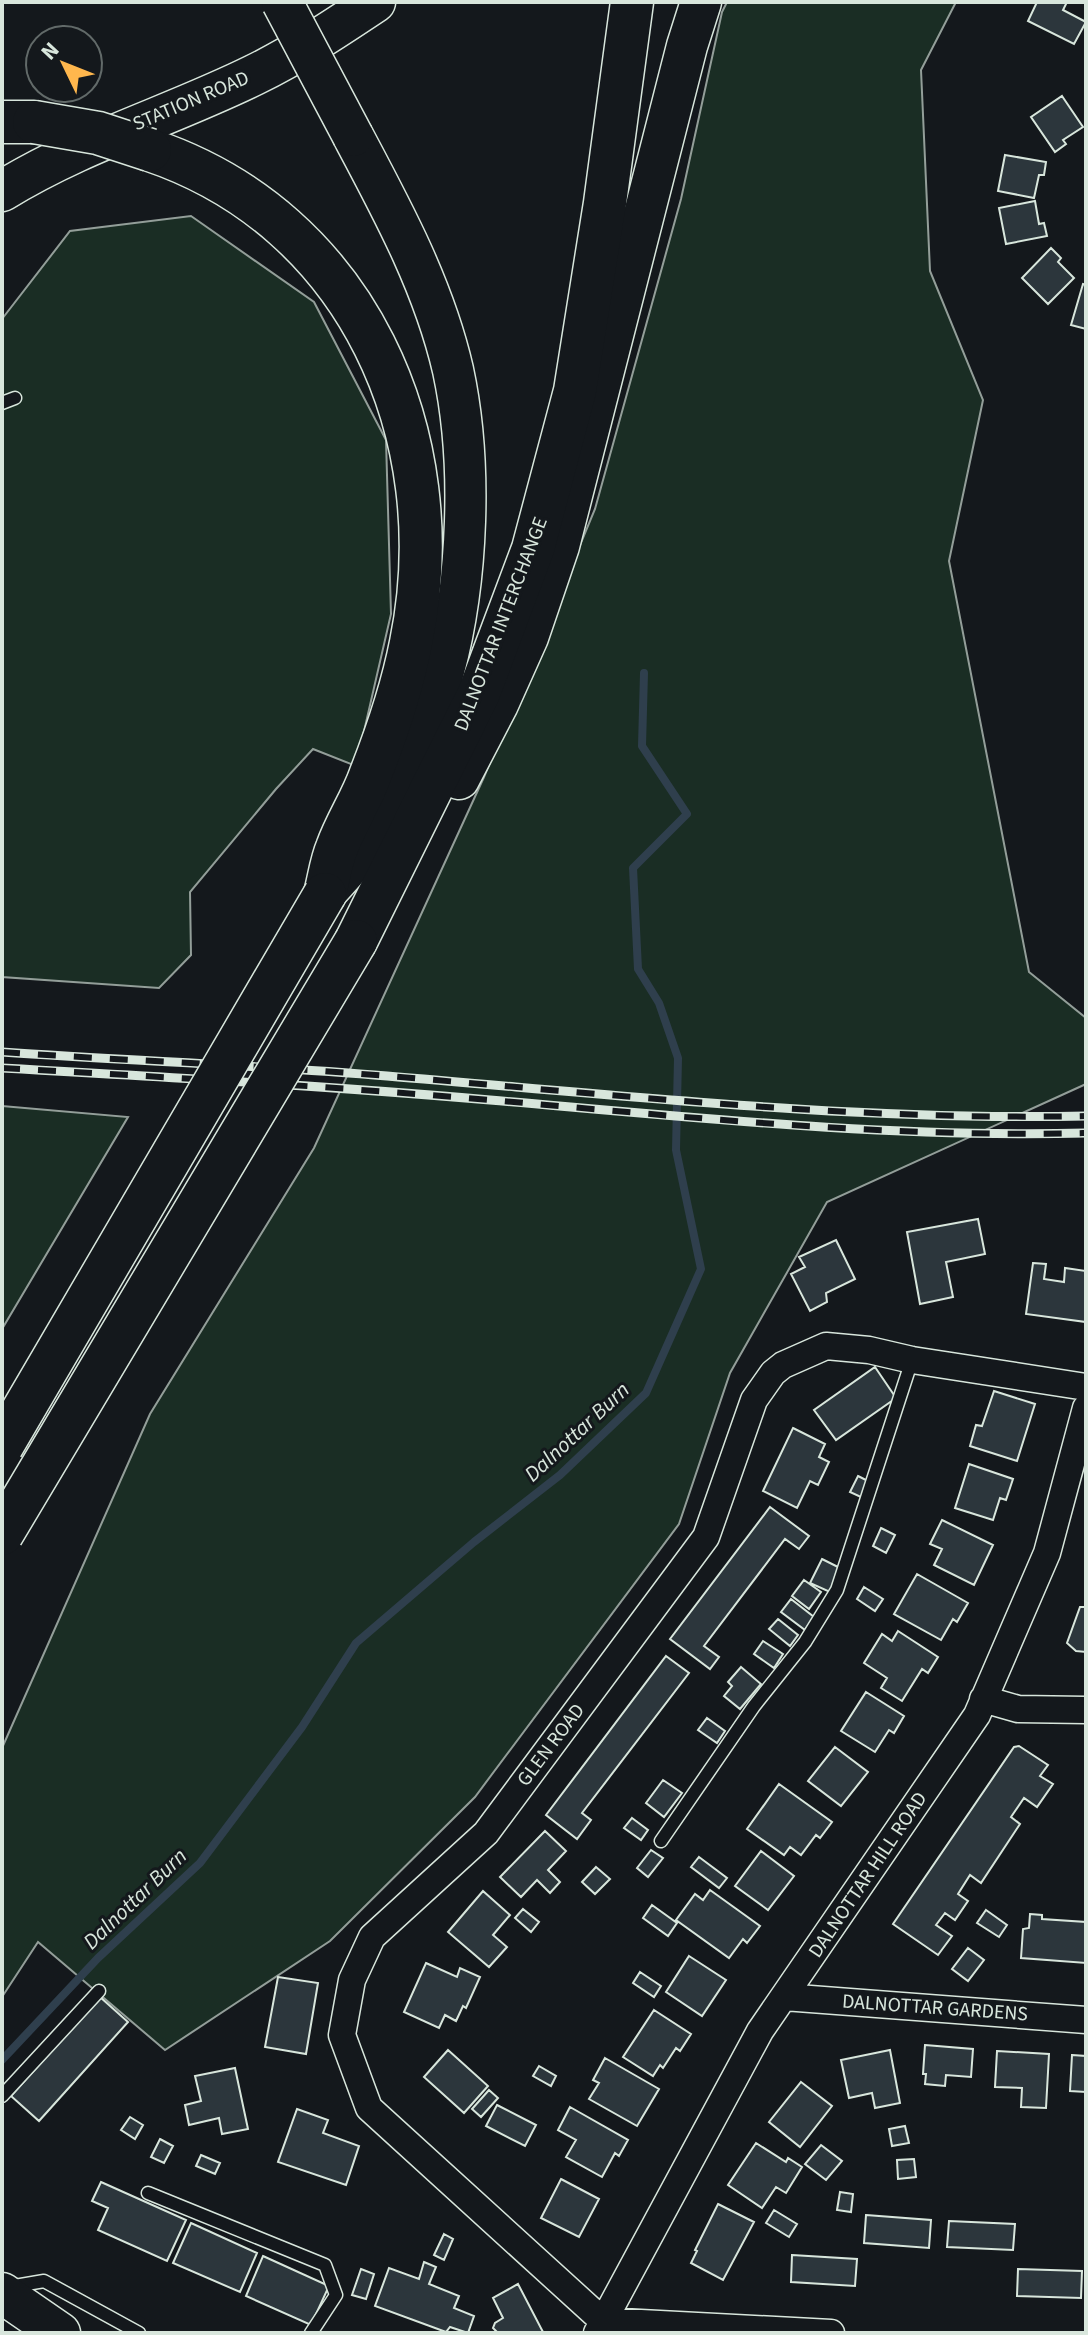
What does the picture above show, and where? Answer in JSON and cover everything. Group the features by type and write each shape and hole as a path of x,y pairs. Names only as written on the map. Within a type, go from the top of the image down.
{"highway":[{"name":"DALNOTTAR INTERCHANGE","path":"2,1534 356,941 479,693 533,549 575,391 605,203 632,2"},
{"path":"2,1446 325,894 337,848 388,730 412,641 420,564 414,455 386,367 361,320 330,277 295,238 242,196 182,161 98,133 18,122"}],"main road":[{"path":"282,2 353,136 433,303 450,360 463,459 465,540 453,631 432,710 365,847 325,894"},
{"name":"STATION ROAD","path":"2,191 77,151 251,76 290,56 375,2"},
{"path":"356,941 392,900 446,802 498,704 544,593 559,546 687,46 701,2"},
{"path":"2,2291 60,2333"}],"street":[{"name":"GLEN ROAD","path":"600,2327 369,2108 342,2035 352,1980 372,1937 486,1833 706,1537 754,1400 773,1373 783,1365 826,1346 869,1350 912,1360 1086,1387"},
{"name":"DALNOTTAR HILL ROAD","path":"600,2327 760,2031 977,1715 1047,1553 1086,1408"},
{"path":"983,1699 1018,1709 1086,1710"},
{"name":"DALNOTTAR GARDENS","path":"784,1997 1086,2020"},
{"path":"600,2327 831,2333"}],"lane":[{"path":"2,403 15,398"},
{"path":"661,1841 754,1706 805,1642 837,1590 912,1360"},
{"path":"2,2096 99,1991"},
{"path":"148,2193 325,2265 336,2295 311,2333"},
{"path":"2,2291 44,2281 139,2333"}],"green space":[{"path":"727,2 956,2 921,70 930,271 983,400 949,561 1029,972 1086,1018 1086,1084 827,1202 730,1373 679,1524 475,1797 330,1941 165,2050 38,1942 2,1997 2,1748 150,1414 314,1148 484,777 595,509 681,199 722,12"},
{"path":"191,216 314,302 386,440 391,614 356,766 313,749 276,789 190,892 191,955 159,988 2,977 2,319 70,231"},
{"path":"2,1106 128,1117 2,1329"}],"building":[{"path":"1037,2 1067,2 1063,10 1086,22 1074,44 1028,21"},
{"path":"1062,96 1083,127 1063,140 1066,144 1055,152 1031,117"},
{"path":"1005,155 1046,162 1044,175 1039,175 1034,198 998,191"},
{"path":"1035,201 1039,224 1044,223 1047,236 1006,244 999,208"},
{"path":"1051,248 1061,258 1058,262 1074,278 1048,304 1022,278"},
{"path":"1083,284 1086,285 1086,329 1071,325"},
{"path":"978,1219 985,1254 946,1262 953,1297 920,1304 907,1232"},
{"path":"836,1240 855,1279 826,1293 827,1302 810,1311 791,1274 805,1267 799,1257"},
{"path":"1033,1263 1046,1264 1044,1279 1064,1282 1065,1268 1086,1271 1086,1322 1026,1314"},
{"path":"875,1367 896,1398 836,1440 814,1410"},
{"path":"994,1391 1035,1404 1017,1461 970,1446 976,1425 982,1426"},
{"path":"793,1428 825,1444 819,1457 829,1462 818,1485 810,1481 797,1508 763,1491"},
{"path":"969,1464 1013,1479 1006,1500 1000,1498 993,1520 955,1508"},
{"path":"858,1476 870,1482 863,1498 850,1492"},
{"path":"770,1507 809,1536 799,1549 785,1539 704,1646 719,1657 710,1669 670,1639"},
{"path":"942,1520 993,1545 974,1585 934,1565 942,1549 930,1544"},
{"path":"881,1528 895,1535 886,1553 873,1546"},
{"path":"822,1559 842,1569 830,1592 810,1583"},
{"path":"917,1574 968,1603 957,1622 953,1619 941,1640 894,1614"},
{"path":"804,1580 821,1592 809,1609 792,1596"},
{"path":"864,1587 883,1599 875,1611 857,1599"},
{"path":"791,1599 814,1617 805,1630 781,1612"},
{"path":"1080,1607 1086,1607 1086,1652 1076,1651 1067,1643"},
{"path":"778,1619 798,1635 790,1646 769,1629"},
{"path":"898,1631 938,1657 928,1673 922,1669 902,1701 881,1688 887,1678 864,1663 882,1634 892,1641"},
{"path":"763,1641 783,1654 774,1668 754,1654"},
{"path":"666,1656 689,1673 582,1813 591,1820 577,1839 546,1815"},
{"path":"741,1667 761,1684 740,1709 724,1696 732,1686 728,1682"},
{"path":"866,1692 904,1716 894,1733 889,1730 875,1752 841,1731"},
{"path":"707,1718 725,1731 717,1743 698,1730"},
{"path":"1019,1746 1048,1765 1040,1776 1053,1784 1037,1807 1024,1798 1011,1817 1020,1824 981,1883 970,1875 958,1894 968,1901 955,1920 945,1913 936,1925 952,1936 938,1955 893,1924 1014,1747"},
{"path":"835,1747 868,1772 841,1806 808,1781"},
{"path":"663,1780 682,1793 664,1817 646,1803"},
{"path":"779,1784 832,1822 820,1838 816,1835 801,1855 790,1847 784,1855 747,1829"},
{"path":"632,1818 648,1830 641,1840 624,1828"},
{"path":"545,1831 566,1851 548,1870 560,1882 550,1893 537,1880 521,1897 500,1877"},
{"path":"651,1850 663,1858 648,1877 637,1868"},
{"path":"761,1851 794,1876 768,1910 735,1886"},
{"path":"699,1857 727,1878 719,1888 691,1867"},
{"path":"596,1867 610,1879 595,1894 582,1882"},
{"path":"710,1890 760,1926 747,1943 743,1939 729,1958 676,1920 695,1894 703,1900"},
{"path":"483,1891 510,1915 493,1935 507,1947 489,1967 448,1932"},
{"path":"652,1905 677,1923 668,1936 643,1918"},
{"path":"523,1909 539,1922 531,1932 515,1918"},
{"path":"986,1910 1007,1925 999,1937 977,1923"},
{"path":"1030,1914 1042,1915 1042,1919 1086,1922 1086,1963 1021,1958 1023,1929 1029,1928"},
{"path":"968,1948 984,1960 968,1981 952,1969"},
{"path":"689,1956 726,1980 702,2016 666,1992"},
{"path":"426,1963 457,1977 460,1968 480,1977 466,2008 463,2006 456,2021 445,2015 439,2028 404,2012"},
{"path":"640,1972 661,1986 654,1997 633,1983"},
{"path":"278,1977 318,1983 306,2054 265,2047"},
{"path":"100,1997 128,2022 39,2121 11,2096"},
{"path":"654,2010 691,2034 680,2051 676,2048 663,2068 660,2065 653,2076 623,2057"},
{"path":"925,2045 973,2049 971,2077 946,2075 945,2086 925,2084"},
{"path":"448,2050 488,2086 464,2113 424,2077"},
{"path":"890,2050 900,2103 875,2108 872,2093 849,2098 841,2060"},
{"path":"997,2051 1049,2054 1046,2108 1021,2107 1022,2088 995,2087"},
{"path":"1072,2055 1086,2056 1086,2092 1070,2091"},
{"path":"605,2058 659,2089 637,2126 589,2099 599,2083 593,2080"},
{"path":"539,2066 556,2076 551,2086 533,2076"},
{"path":"235,2068 248,2129 222,2134 219,2118 189,2125 185,2105 201,2101 195,2076"},
{"path":"801,2082 832,2106 800,2147 769,2122"},
{"path":"489,2090 498,2098 481,2117 472,2109"},
{"path":"497,2105 536,2125 525,2146 486,2126"},
{"path":"570,2107 628,2140 619,2156 615,2153 602,2177 566,2157 576,2140 558,2130"},
{"path":"297,2109 328,2120 323,2133 359,2146 346,2185 278,2162"},
{"path":"130,2117 143,2125 135,2139 121,2130"},
{"path":"905,2126 909,2143 892,2146 889,2129"},
{"path":"160,2139 173,2146 164,2163 151,2157"},
{"path":"756,2143 786,2162 788,2158 802,2167 786,2193 776,2187 762,2208 728,2185"},
{"path":"821,2145 842,2161 826,2180 805,2164"},
{"path":"201,2155 220,2163 215,2174 196,2166"},
{"path":"914,2159 916,2177 898,2179 897,2160"},
{"path":"561,2179 599,2199 579,2237 541,2218"},
{"path":"101,2182 186,2220 167,2261 98,2230 108,2208 92,2201"},
{"path":"840,2192 853,2194 851,2212 837,2210"},
{"path":"718,2204 754,2222 723,2280 691,2263"},
{"path":"774,2210 797,2224 789,2237 766,2223"},
{"path":"866,2215 931,2220 929,2248 864,2243"},
{"path":"949,2221 1015,2224 1013,2250 947,2247"},
{"path":"191,2223 257,2253 240,2292 173,2263"},
{"path":"444,2234 453,2239 444,2260 434,2255"},
{"path":"792,2255 857,2259 855,2286 791,2282"},
{"path":"263,2256 329,2286 311,2325 246,2296"},
{"path":"424,2262 436,2267 429,2284 459,2296 454,2308 474,2316 468,2333 450,2327 446,2332 375,2306 389,2268 419,2279"},
{"path":"361,2269 374,2274 366,2299 352,2295"},
{"path":"1018,2269 1082,2271 1081,2298 1017,2296"},
{"path":"518,2284 543,2332 498,2333 493,2328 503,2318 493,2298"}],"waterway":[{"name":"Dalnottar Burn","path":"2,2060 98,1958 200,1863 302,1727 356,1643 474,1542 560,1475 646,1393 701,1269 676,1150 678,1058 659,1003 638,969 633,868 687,814 642,746 644,673"}],"railway":[{"path":"2,1052 339,1072 824,1111 1086,1116"},
{"path":"2,1068 368,1090 862,1129 1086,1133"}]}
